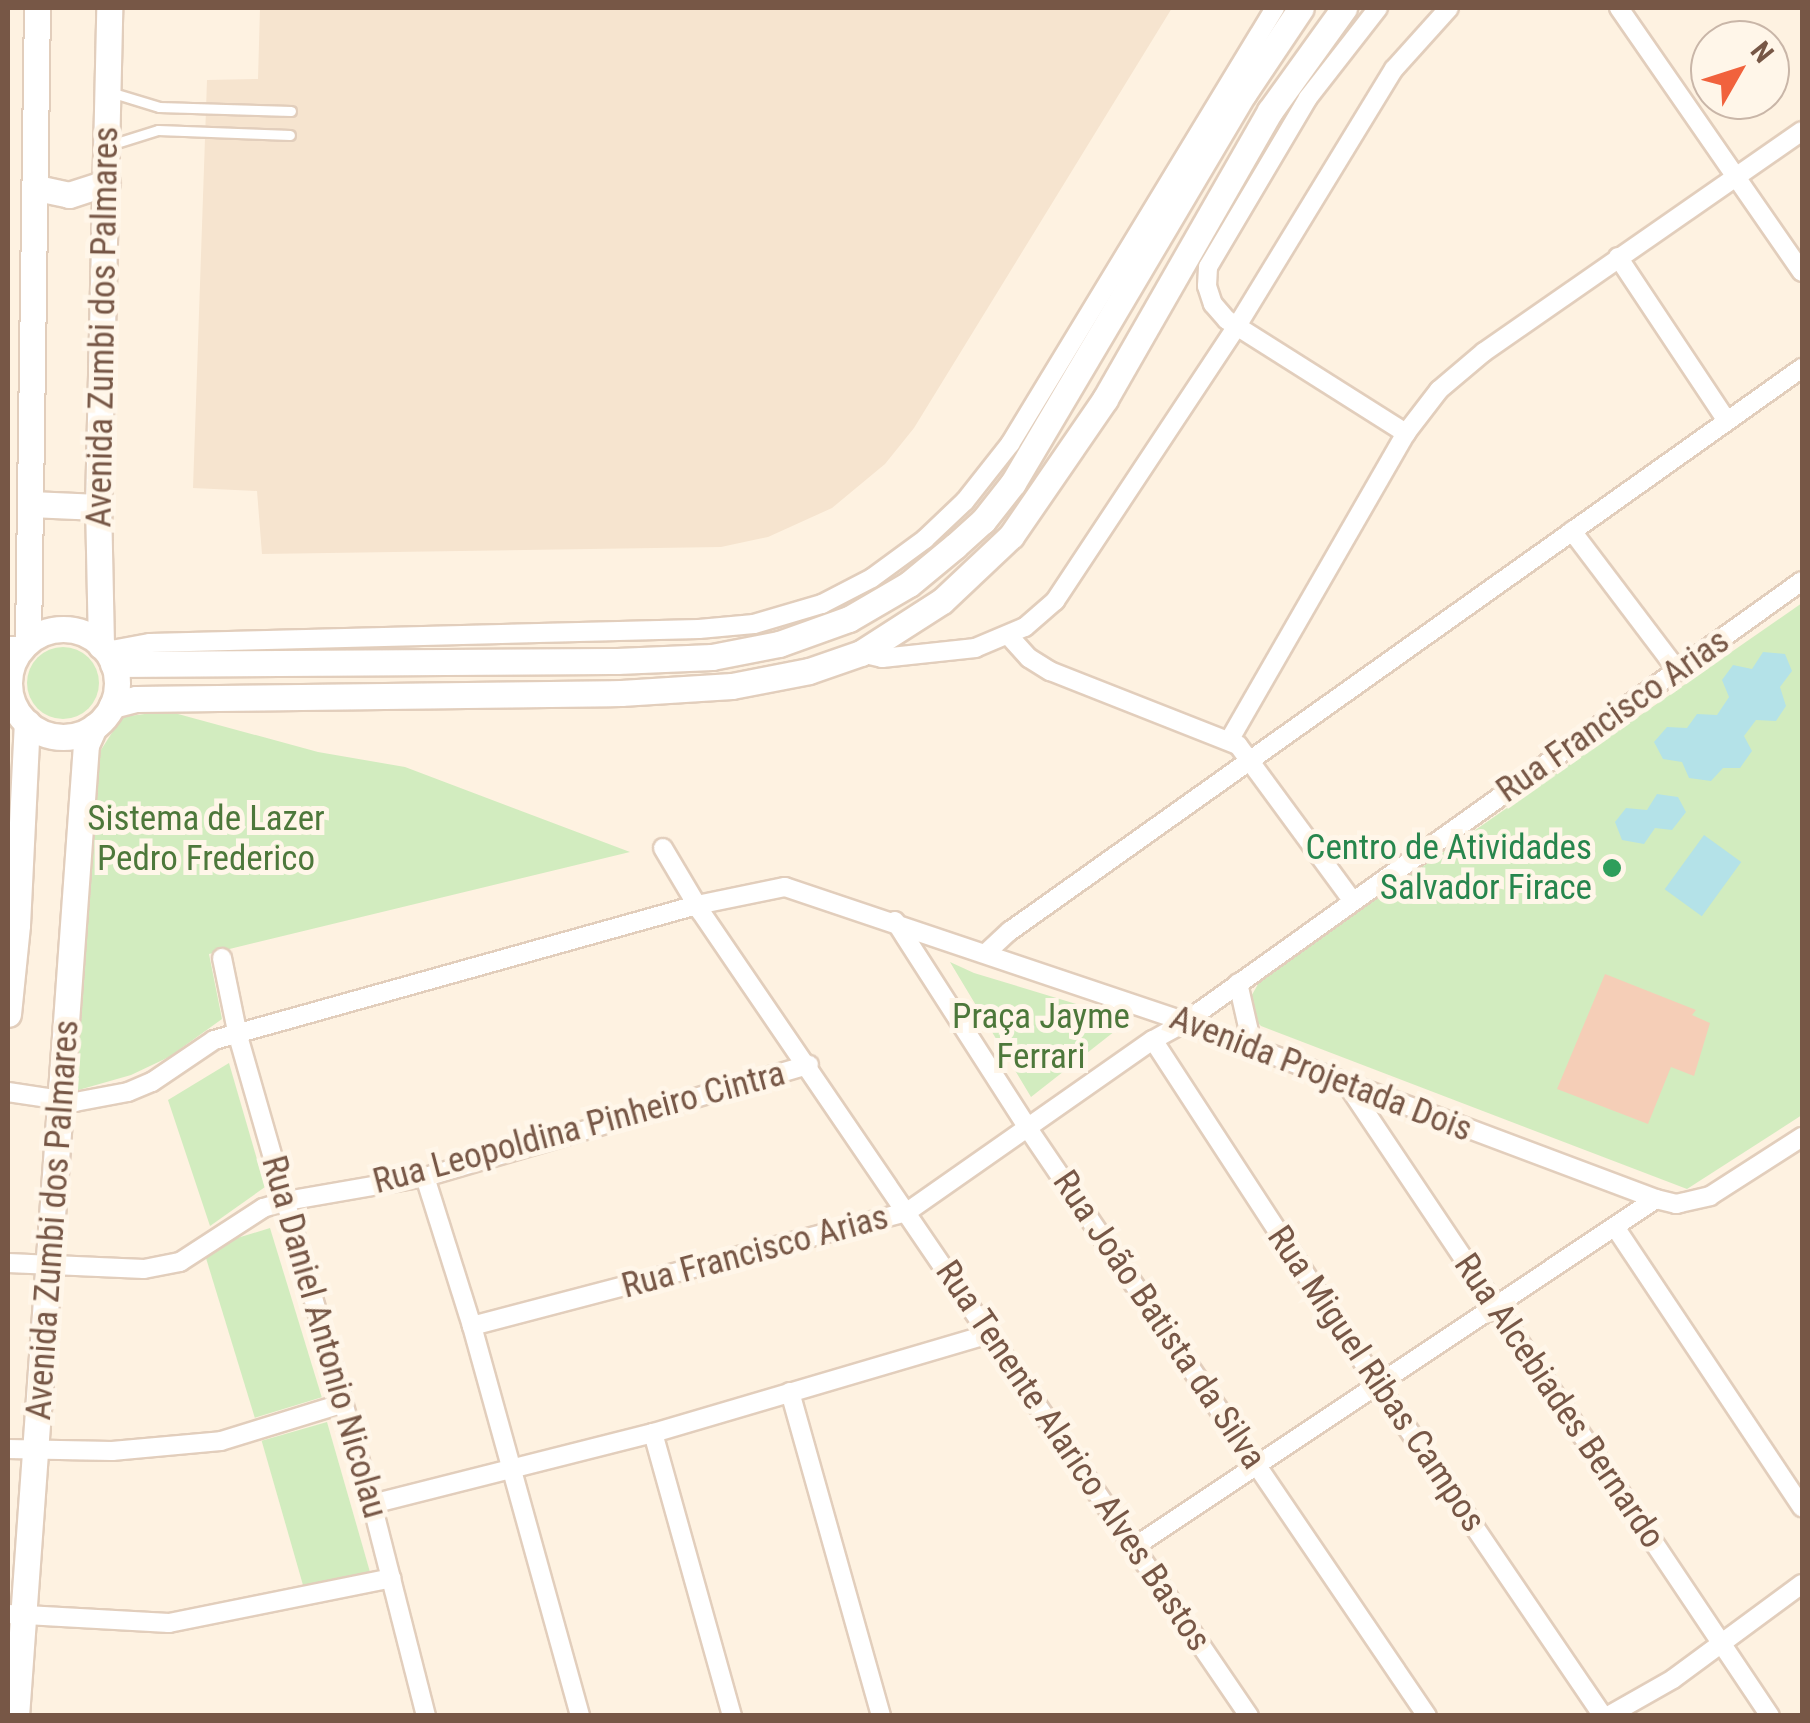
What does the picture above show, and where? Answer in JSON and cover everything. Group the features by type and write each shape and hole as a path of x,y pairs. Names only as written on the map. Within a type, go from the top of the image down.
{"main road":[{"name":"Avenida Zumbi dos Palmares","path":"16,654 31,504 37,8"},
{"name":"Avenida Zumbi dos Palmares","path":"107,654 98,507 109,8"},
{"path":"107,654 116,678 112,705 94,727 68,737 53,736 17,712 11,696 16,654 46,632 72,630 107,654 617,662 712,657 779,644 850,618 909,584 984,521 1014,483 1244,93 1301,8"},
{"path":"112,705 136,699 621,693 732,686 808,671 861,653 942,600 1011,536 1104,399 1270,111 1344,8"},
{"path":"37,188 68,195 107,183"},
{"path":"31,504 98,507"},
{"name":"Avenida Zumbi dos Palmares","path":"8,1014 17,712"},
{"name":"Avenida Zumbi dos Palmares","path":"16,1716 16,1615 38,1451 86,746 94,727"}],"street":[{"path":"107,654 150,642 699,629 754,624 808,610 872,578 925,539 965,501 1010,444 1275,8"},
{"path":"1378,8 1308,98 1206,276 1213,304 1237,326 1406,433"},
{"path":"861,653 882,658 975,648 1009,636 1041,615 1068,586 1237,326 1394,68 1449,8"},
{"path":"1620,8 1802,272"},
{"path":"1308,98 1317,45"},
{"path":"1230,739 1406,433 1439,390 1468,364 1802,130"},
{"path":"1186,261 1242,209"},
{"path":"1618,258 1727,421"},
{"path":"986,953 1010,930 1802,368"},
{"path":"1572,531 1678,670"},
{"name":"Rua Francisco Arias","path":"472,1326 908,1212 1027,1126 1184,1022 1802,582"},
{"path":"1009,636 1028,658 1050,671 1230,739 1252,759 1352,900"},
{"name":"Rua Tenente Alarico Alves Bastos","path":"663,848 697,905 1249,1716"},
{"name":"Avenida Projetada Dois","path":"8,1092 76,1102 128,1092 152,1082 214,1040 697,905 786,887 1184,1022 1656,1199"},
{"name":"Rua João Batista da Silva","path":"895,921 1027,1126 1428,1716"},
{"name":"Rua Daniel Antonio Nicolau","path":"222,958 238,1036 372,1504 426,1716"},
{"path":"1238,983 1253,1049"},
{"name":"Rua Miguel Ribas Campos","path":"1153,1040 1378,1385 1605,1716"},
{"name":"Rua Leopoldina Pinheiro Cintra","path":"8,1263 144,1269 180,1262 263,1208 424,1177 809,1065"},
{"name":"Rua Alcebiades Bernardo","path":"1348,1086 1769,1713"},
{"path":"1134,1547 1656,1199 1676,1204 1710,1196 1802,1137"},
{"path":"424,1177 472,1326 580,1716"},
{"path":"1615,1227 1802,1507"},
{"path":"372,1504 652,1433 988,1334"},
{"path":"790,1392 881,1716"},
{"path":"8,1449 112,1451 221,1441 342,1404"},
{"path":"652,1433 732,1716"},
{"path":"16,1615 169,1623 392,1578"},
{"path":"1605,1716 1673,1678 1802,1584"}],"lane":[{"path":"108,91 159,107 291,111"},
{"path":"158,130 159,107"},
{"path":"108,146 158,130 290,135"}],"shaded area":[{"path":"260,8 1172,8 914,428 885,464 832,508 768,537 721,547 262,554 257,491 193,488 207,80 258,79"}],"green space":[{"name":"Centro de Atividades Salvador Firace","path":"1802,603 1802,1115 1687,1189 1261,1026 1250,1015 1249,1000 1261,979"},
{"path":"63,647 88,658 99,683 88,708 63,719 38,708 27,683 38,658"},
{"name":"Sistema de Lazer Pedro Frederico","path":"167,711 318,752 405,767 630,852 209,954 222,1019 169,1057 131,1075 75,1091 99,753 122,717"},
{"name":"Praça Jayme Ferrari","path":"950,962 974,973 1129,1020 1031,1097"},
{"path":"229,1063 265,1187 210,1226 168,1100"},
{"path":"270,1228 322,1397 255,1418 203,1248"},
{"path":"327,1422 370,1573 305,1592 262,1441"}],"water":[{"path":"1763,652 1785,654 1792,671 1780,687 1786,706 1776,721 1756,720 1744,736 1752,751 1740,768 1723,768 1711,781 1689,778 1682,762 1663,759 1654,742 1667,727 1687,728 1697,714 1717,715 1729,697 1722,680 1733,665 1752,669"},
{"path":"1657,794 1678,797 1686,812 1672,830 1655,828 1644,844 1622,840 1615,822 1626,808 1647,810"},
{"path":"1704,835 1741,862 1702,916 1665,889"}],"building":[{"path":"1605,974 1696,1010 1692,1015 1710,1023 1694,1076 1671,1067 1648,1124 1557,1089"}],"place":[{"name":"Centro de Atividades Salvador Firace","path":"1612,868"}]}
